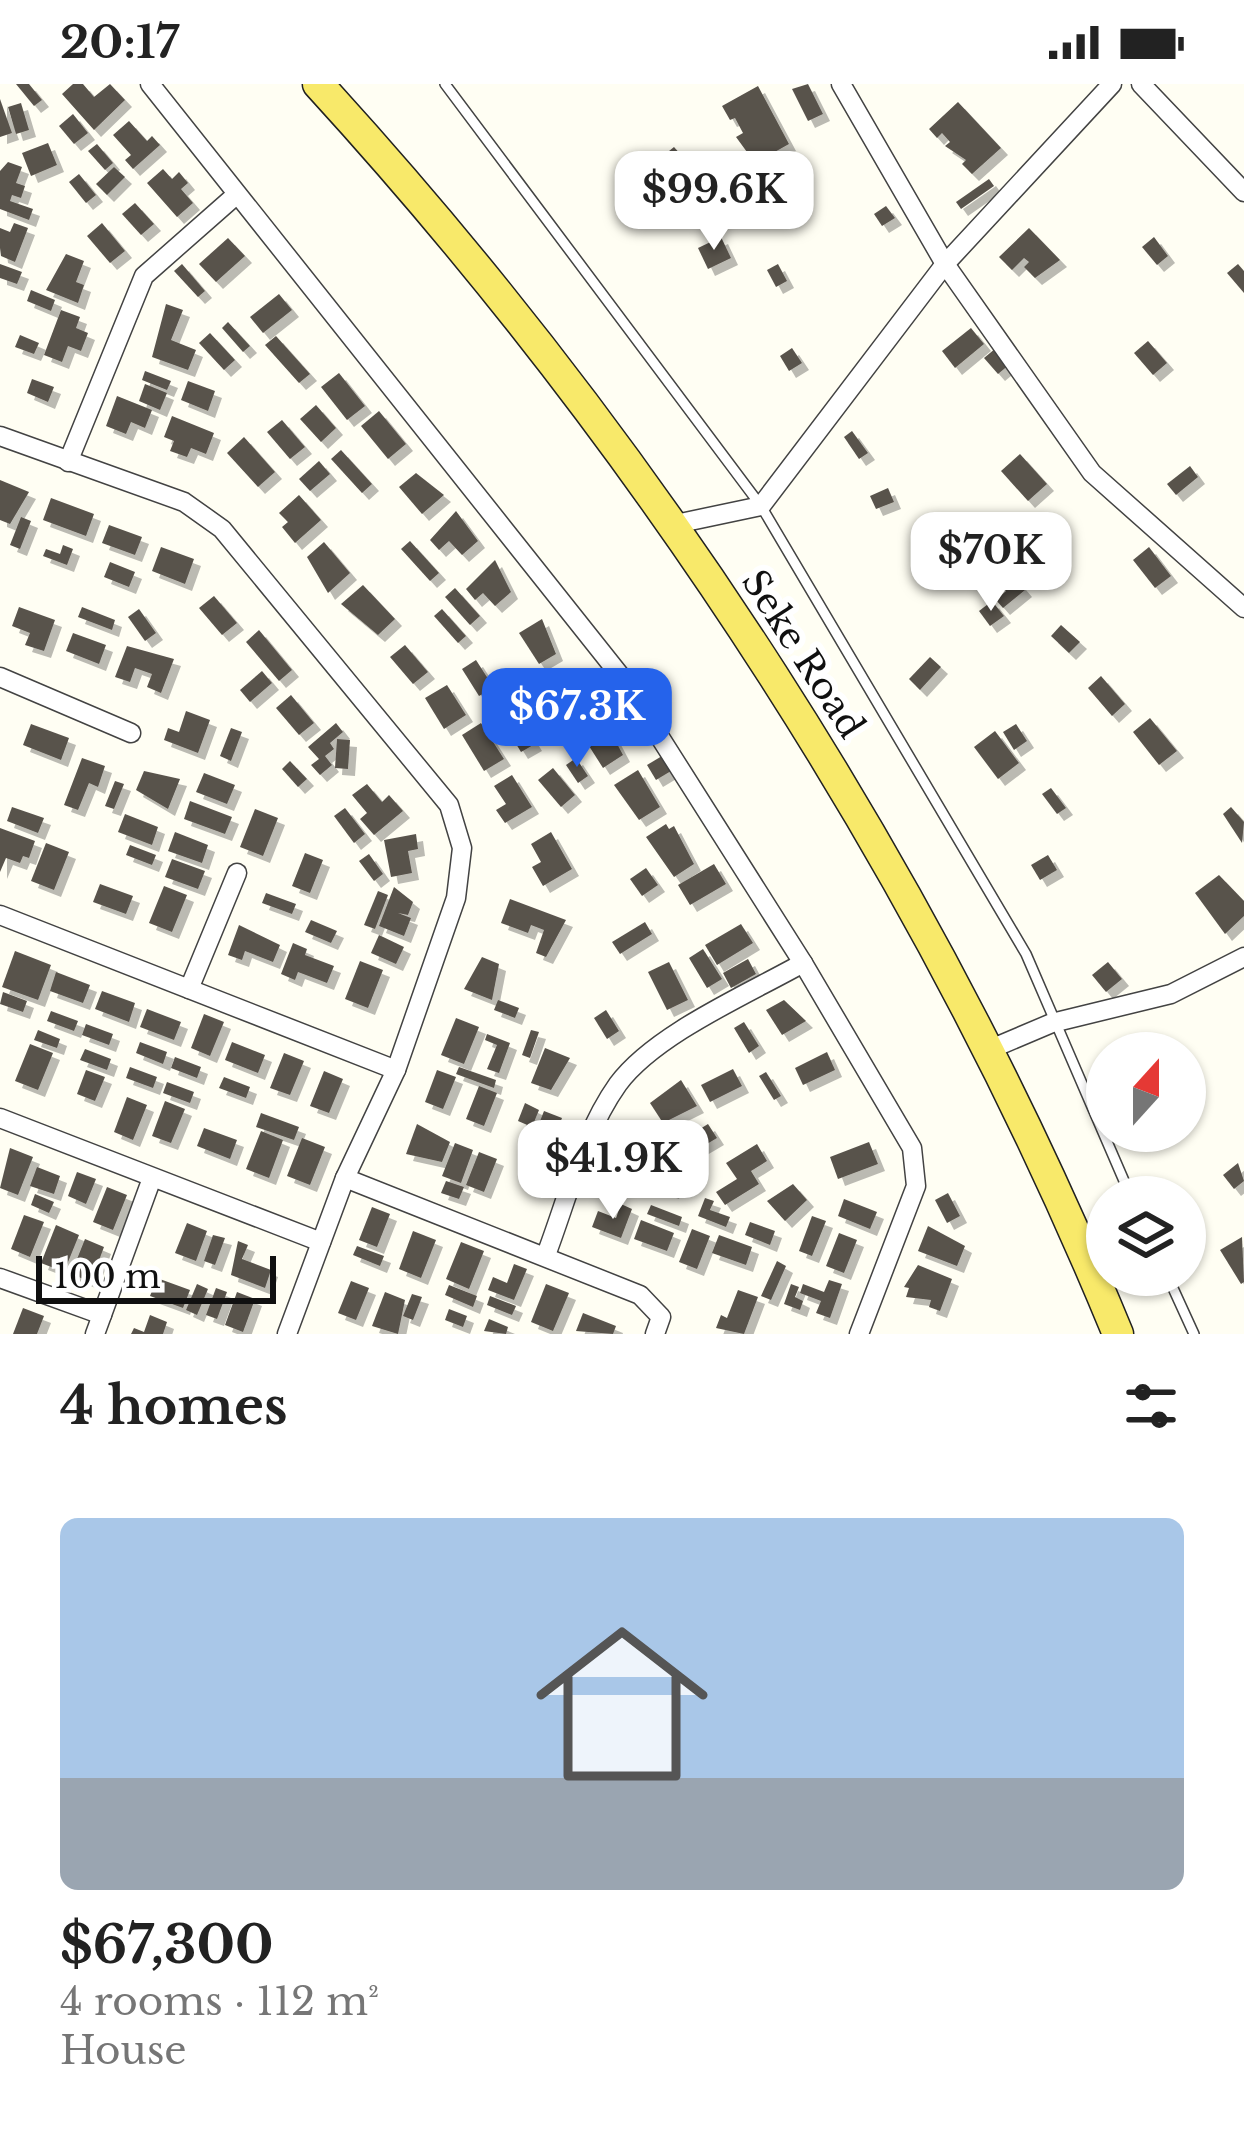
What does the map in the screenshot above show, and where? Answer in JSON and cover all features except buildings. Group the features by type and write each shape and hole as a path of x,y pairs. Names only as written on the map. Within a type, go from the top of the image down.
{"main road":[{"name":"Seke Road","path":"318,84 489,285 671,525 812,735 986,1051 1118,1334"}],"street":[{"path":"150,84 622,679 803,963 912,1148 916,1186 859,1334"},
{"path":"841,84 945,264 1092,472 1244,608"},
{"path":"671,525 760,506 945,264 1112,84"},
{"path":"1142,84 1244,192"},
{"path":"68,462 144,276 236,194"},
{"path":"0,436 184,502 222,530 448,806 462,848 456,898 396,1070 345,1178 287,1334"},
{"path":"0,676 130,733"},
{"path":"189,989 237,873"},
{"path":"0,915 396,1070"},
{"path":"546,1255 596,1124 621,1080 670,1040 803,963"},
{"path":"986,1051 1052,1023 1171,994 1240,965"},
{"path":"0,1118 321,1242"},
{"path":"0,1277 98,1325 152,1178"},
{"path":"345,1178 640,1295 661,1317 655,1334"}],"lane":[{"path":"446,84 760,506 1026,954 1121,1176"},
{"path":"1177,1296 1194,1334"}]}
